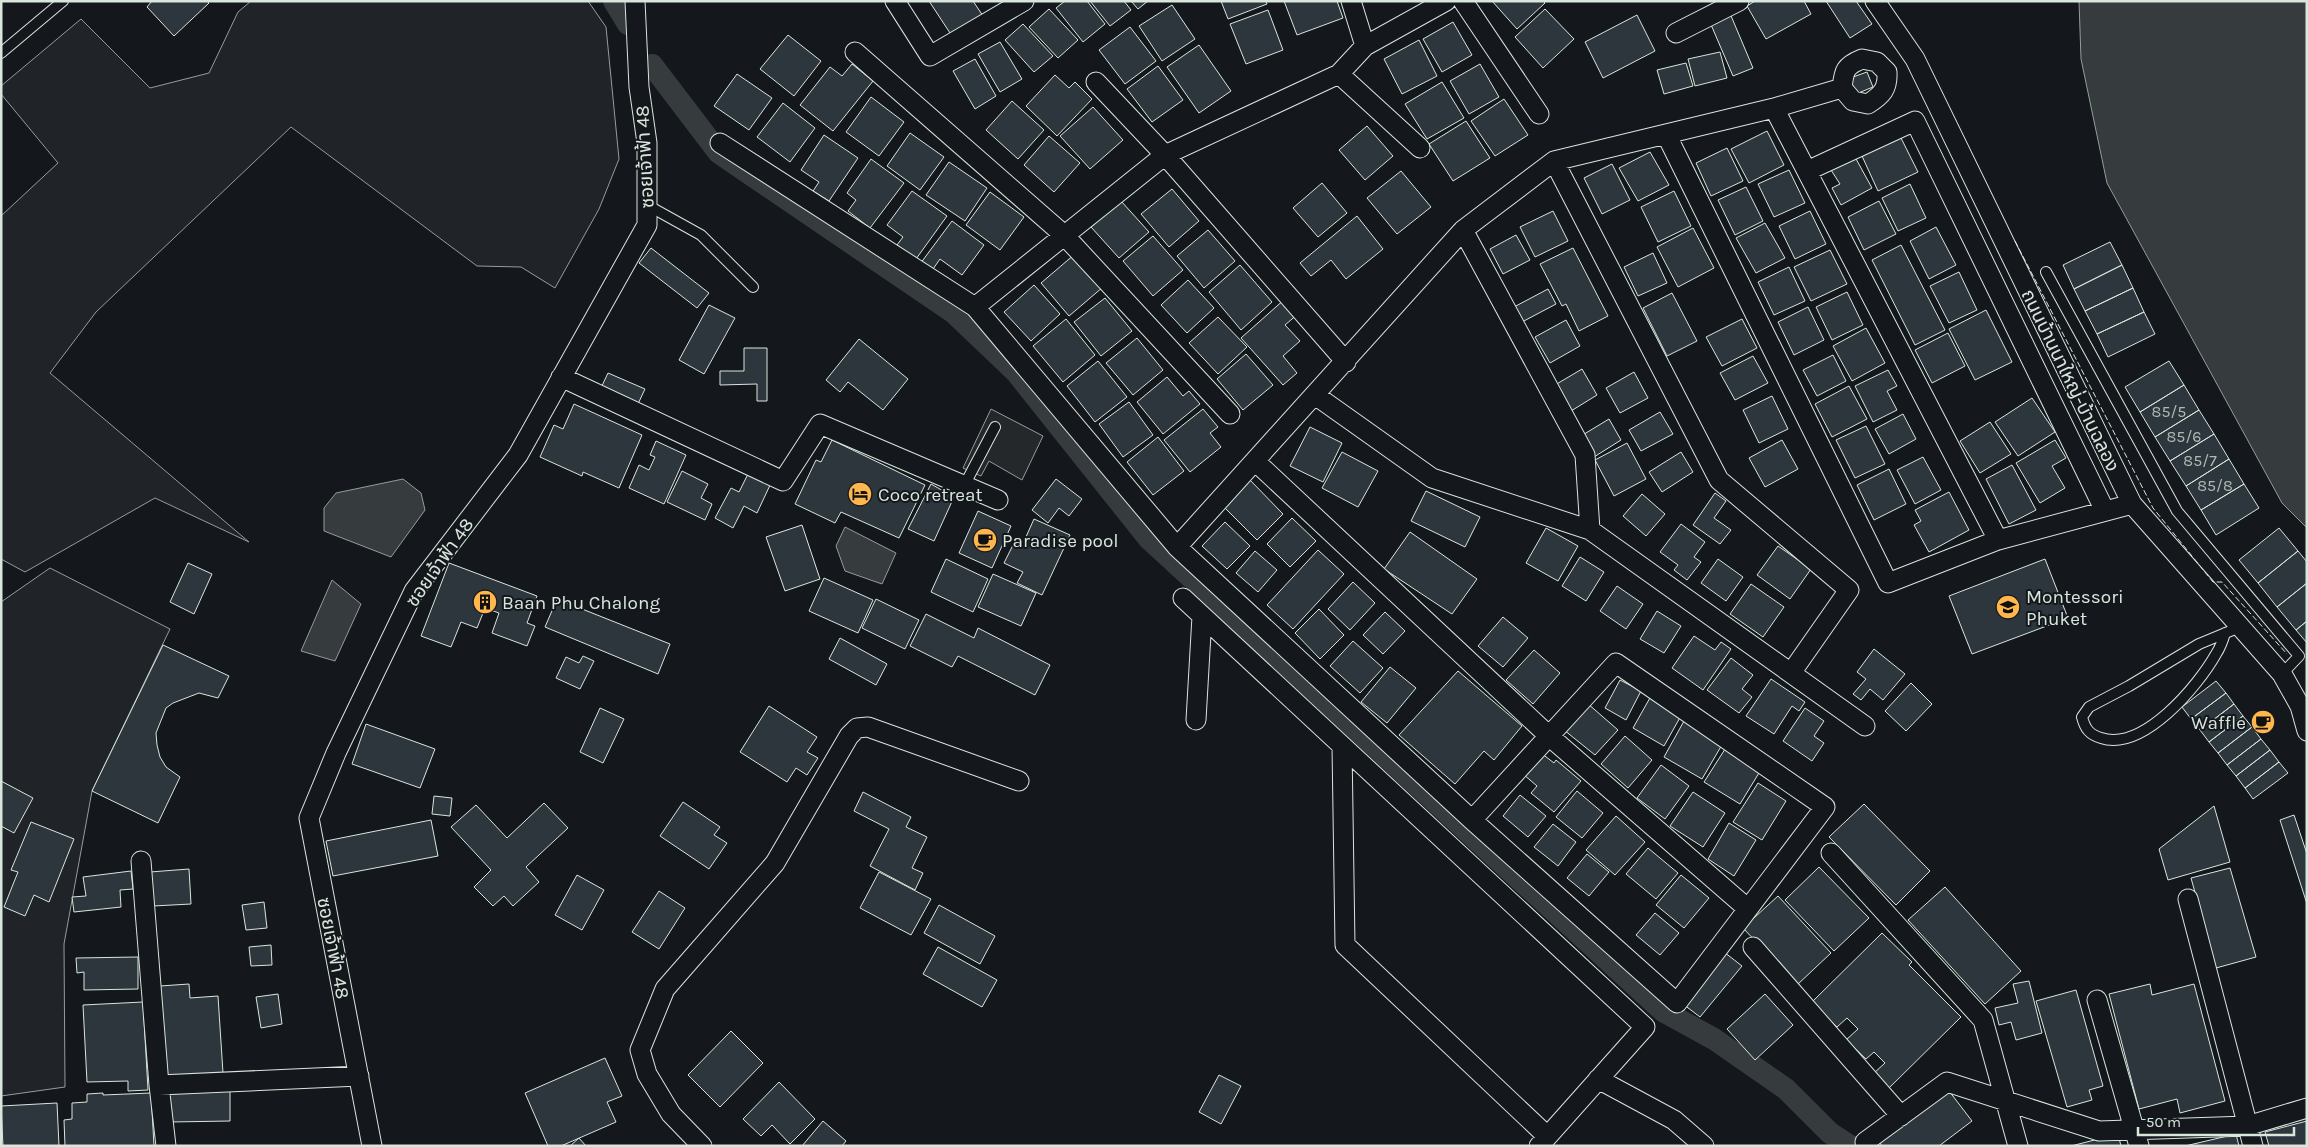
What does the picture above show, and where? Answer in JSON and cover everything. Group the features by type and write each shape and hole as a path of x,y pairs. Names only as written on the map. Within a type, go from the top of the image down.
{"street":[{"name":"ซอยเจ้าฟ้า 48","path":"372,1146 309,818 336,753 414,591 518,455 646,226 647,143 639,87 635,1"},
{"path":"895,1 930,56 1024,1"},
{"path":"1350,1 1365,46"},
{"path":"975,307 1165,155 1339,74 1365,46 1446,1"},
{"path":"1463,1 1539,114"},
{"path":"1676,33 1739,1"},
{"name":"ถนนบ้านนาใหญ่-บ้านฉลอง","path":"1875,1 1915,59 2132,504 2233,630 2282,674 2303,705 2307,731"},
{"path":"856,52 1064,235 1230,414"},
{"path":"1862,59 1877,62 1887,72 1888,84 1882,95 1868,104 1853,101 1842,88 1843,75 1849,64 1862,59"},
{"path":"1887,72 1915,59"},
{"path":"1339,74 1420,148"},
{"path":"1096,82 1165,155 1346,362"},
{"path":"1177,547 1346,362 1463,230 1554,161 1774,108 1842,88"},
{"path":"1774,108 1998,540"},
{"path":"1807,171 1915,121 2106,511"},
{"path":"1666,134 1888,583 1998,540 2132,504"},
{"path":"720,143 975,307 1177,547 1472,820 1677,1003 1825,807 1616,663 1472,820"},
{"path":"1554,161 1720,480 1849,590 1791,673"},
{"path":"1463,230 1585,455 1590,530"},
{"path":"561,377 783,480 820,424 998,500"},
{"path":"1315,395 1432,478 1590,530 1864,726"},
{"path":"1255,461 1549,736 1748,909"},
{"path":"1184,598 1645,1027 1543,1141 1345,945 1342,746"},
{"path":"1196,720 1202,616"},
{"path":"702,1146 671,1114 647,1074 640,1050 665,989 775,863 849,736 858,728 868,727 1019,781"},
{"path":"1831,853 1983,1020 2018,1146"},
{"path":"141,862 159,1085 166,1146"},
{"path":"2188,898 2253,1146"},
{"path":"1753,947 1901,1116"},
{"path":"2097,1000 2137,1138"},
{"path":"159,1085 359,1076"},
{"path":"1598,1078 1674,1120 1704,1146"},
{"path":"1865,1142 1947,1082 2099,1131 2137,1138 2247,1126 2307,1108"}],"lane":[{"path":"1,53 63,1"},
{"path":"647,205 701,235 753,287"},
{"path":"2046,272 2177,512 2300,656 2282,674"},
{"path":"964,486 995,427"},
{"path":"2233,630 2195,685 2156,724 2121,740 2105,739 2093,735 2084,727 2082,717 2088,707 2199,644 2233,630"}],"shaded area":[{"path":"251,1 588,1 606,27 619,159 599,209 555,288 521,267 477,266 291,127 96,312 50,373 249,542 155,498 25,572 1,559 1,216 58,163 1,94 1,86 81,19 150,88 209,73 238,12"},
{"path":"2079,1 2307,1 2307,528 2282,503 2107,183 2081,59"},
{"path":"991,409 1043,436 1022,480 989,461 981,476 963,468"},
{"path":"403,479 421,493 425,510 391,557 324,531 324,508 336,493"},
{"path":"845,527 896,553 882,584 845,571 836,546"},
{"path":"50,568 170,629 92,791 64,944 65,1087 1,1096 1,602"},
{"path":"332,580 361,604 335,661 301,651"}],"building":[{"path":"152,1 207,1 209,3 174,36 147,7"},
{"path":"929,1 973,1 983,16 952,36"},
{"path":"1065,1 1087,1 1105,24 1083,42 1056,8"},
{"path":"1090,1 1124,1 1131,10 1110,26"},
{"path":"1131,1 1148,1 1138,9"},
{"path":"1221,1 1266,1 1267,4 1228,19"},
{"path":"1284,1 1337,1 1343,18 1297,35"},
{"path":"1492,1 1543,1 1545,3 1517,29"},
{"path":"1755,1 1804,1 1811,14 1766,39 1747,6"},
{"path":"1826,1 1856,1 1872,24 1850,38"},
{"path":"1172,5 1195,39 1162,61 1139,26"},
{"path":"1049,9 1078,40 1058,58 1029,27"},
{"path":"1545,9 1574,39 1543,68 1515,37"},
{"path":"1268,10 1283,50 1246,64 1230,24"},
{"path":"1729,11 1753,68 1733,76 1709,20"},
{"path":"1637,15 1655,51 1603,78 1585,42"},
{"path":"1453,22 1472,55 1442,72 1423,39"},
{"path":"1023,24 1053,56 1034,72 1005,40"},
{"path":"1130,27 1156,61 1125,84 1099,50"},
{"path":"788,35 821,61 794,96 760,69"},
{"path":"1419,40 1437,76 1402,94 1384,59"},
{"path":"1000,42 1022,79 1000,92 978,54"},
{"path":"1199,45 1231,91 1199,113 1167,67"},
{"path":"1720,52 1727,78 1695,86 1688,59"},
{"path":"975,59 996,96 975,109 953,71"},
{"path":"1686,63 1693,86 1664,94 1657,70"},
{"path":"852,64 873,81 833,131 800,105 830,67 842,76"},
{"path":"1480,64 1499,97 1469,114 1450,81"},
{"path":"1158,66 1183,100 1152,122 1127,89"},
{"path":"1867,72 1873,87 1856,94 1850,78"},
{"path":"737,74 772,98 749,130 714,106"},
{"path":"1055,75 1069,88 1075,82 1092,99 1057,136 1026,106"},
{"path":"1442,82 1464,118 1427,139 1405,104"},
{"path":"871,97 904,122 879,156 846,132"},
{"path":"1504,99 1528,135 1495,156 1471,121"},
{"path":"1012,101 1044,130 1018,159 986,130"},
{"path":"783,103 815,128 790,162 757,137"},
{"path":"1093,107 1123,140 1090,169 1060,136"},
{"path":"1466,121 1490,158 1453,181 1429,144"},
{"path":"1367,126 1393,156 1365,180 1339,150"},
{"path":"1767,131 1784,165 1749,183 1731,149"},
{"path":"910,133 944,157 920,190 887,166"},
{"path":"824,135 858,158 829,201 813,191 819,182 801,170"},
{"path":"1049,136 1080,163 1054,192 1024,165"},
{"path":"1901,138 1918,172 1878,191 1862,156"},
{"path":"1727,148 1743,181 1711,196 1696,163"},
{"path":"1650,152 1669,185 1638,201 1619,168"},
{"path":"1855,157 1872,188 1841,205 1832,188 1840,184 1831,170"},
{"path":"871,159 904,183 870,228 848,211 856,200 847,193"},
{"path":"949,162 987,188 965,221 926,195"},
{"path":"1612,164 1630,200 1602,214 1584,178"},
{"path":"1789,170 1805,203 1774,217 1758,184"},
{"path":"1401,171 1431,207 1397,234 1367,198"},
{"path":"1322,183 1347,213 1318,237 1293,208"},
{"path":"1910,184 1926,218 1898,231 1882,198"},
{"path":"1746,187 1763,221 1735,235 1718,200"},
{"path":"1172,189 1199,221 1169,247 1141,214"},
{"path":"912,191 947,216 916,259 897,245 903,237 887,225"},
{"path":"1674,191 1691,226 1658,242 1641,207"},
{"path":"990,192 1024,217 1000,250 966,225"},
{"path":"1121,201 1149,232 1119,258 1091,227"},
{"path":"1879,201 1896,234 1864,250 1848,217"},
{"path":"1553,211 1568,241 1535,257 1520,227"},
{"path":"1810,211 1826,244 1795,259 1779,226"},
{"path":"1357,216 1383,249 1346,279 1331,260 1311,276 1300,263"},
{"path":"952,221 984,245 962,275 940,259 931,272 920,264"},
{"path":"1765,223 1785,258 1756,273 1736,238"},
{"path":"1936,227 1956,265 1929,279 1910,241"},
{"path":"1693,228 1714,268 1678,287 1657,247"},
{"path":"1208,230 1235,261 1204,288 1177,256"},
{"path":"1516,235 1530,260 1503,274 1490,249"},
{"path":"1153,236 1183,270 1153,296 1123,261"},
{"path":"2110,242 2122,265 2074,289 2063,265"},
{"path":"1901,245 1945,330 1915,345 1872,260"},
{"path":"651,248 709,293 697,308 639,263"},
{"path":"1573,248 1608,316 1579,331 1566,304 1562,306 1540,264"},
{"path":"1830,250 1847,284 1811,301 1794,267"},
{"path":"1653,253 1667,283 1638,296 1624,267"},
{"path":"1075,254 1103,287 1069,316 1041,283"},
{"path":"1240,265 1272,302 1241,330 1209,292"},
{"path":"2122,265 2133,288 2085,311 2074,289"},
{"path":"1789,267 1805,301 1774,315 1758,282"},
{"path":"1959,272 1977,310 1949,323 1930,286"},
{"path":"1188,280 1214,308 1187,333 1161,305"},
{"path":"1034,285 1060,314 1031,341 1004,312"},
{"path":"2133,288 2144,312 2097,334 2085,311"},
{"path":"1548,289 1556,304 1522,322 1514,307"},
{"path":"1847,292 1863,325 1832,340 1816,307"},
{"path":"1672,293 1697,341 1667,356 1643,308"},
{"path":"1105,298 1132,331 1101,356 1074,322"},
{"path":"1286,298 1299,313 1285,325 1300,341 1283,356 1297,373 1283,385 1241,338"},
{"path":"709,305 735,318 704,374 679,360"},
{"path":"1808,307 1824,340 1794,355 1778,322"},
{"path":"1986,310 2012,362 1975,380 1949,329"},
{"path":"2144,312 2155,334 2108,357 2097,334"},
{"path":"1218,317 1247,347 1218,374 1189,343"},
{"path":"1066,319 1095,355 1063,382 1033,346"},
{"path":"1742,319 1757,348 1722,366 1706,337"},
{"path":"1566,320 1580,346 1550,363 1535,337"},
{"path":"1866,328 1885,363 1852,381 1833,346"},
{"path":"1948,333 1965,366 1932,383 1915,350"},
{"path":"1137,338 1163,370 1133,395 1106,363"},
{"path":"859,339 908,379 883,410 848,382 840,392 826,380"},
{"path":"744,348 767,348 767,401 757,401 757,384 720,385 720,371 744,371"},
{"path":"1246,354 1273,385 1243,410 1217,379"},
{"path":"1833,355 1846,381 1817,396 1803,370"},
{"path":"1753,356 1768,383 1735,400 1720,373"},
{"path":"1098,361 1127,397 1095,422 1067,386"},
{"path":"2169,361 2184,385 2140,412 2125,387"},
{"path":"1582,369 1597,395 1571,411 1555,385"},
{"path":"1888,370 1897,386 1887,391 1897,410 1873,422 1855,386"},
{"path":"1634,372 1648,398 1620,413 1606,388"},
{"path":"608,373 645,389 637,406 600,390"},
{"path":"1167,377 1183,396 1189,391 1200,404 1163,434 1137,402"},
{"path":"2184,385 2199,410 2155,437 2140,412"},
{"path":"1849,386 1867,419 1832,437 1815,404"},
{"path":"1772,396 1788,429 1759,443 1743,410"},
{"path":"2032,398 2055,432 2018,456 1995,422"},
{"path":"1129,402 1153,435 1123,457 1099,424"},
{"path":"574,404 642,435 619,488 583,472 582,476 540,457 554,425 563,429"},
{"path":"1203,409 1218,427 1210,433 1221,447 1190,472 1164,440"},
{"path":"2199,410 2214,434 2170,461 2155,437"},
{"path":"1660,412 1673,434 1641,451 1629,430"},
{"path":"1903,414 1916,439 1889,454 1875,429"},
{"path":"1609,419 1621,440 1594,457 1581,436"},
{"path":"1990,422 2011,454 1980,473 1960,441"},
{"path":"1866,426 1885,464 1855,478 1836,440"},
{"path":"1310,427 1342,443 1323,482 1290,466"},
{"path":"2214,434 2229,459 2186,486 2170,461"},
{"path":"1158,437 1184,471 1153,495 1127,462"},
{"name":"Coco retreat","path":"832,440 925,485 899,538 841,512 835,523 795,504 816,460 821,462"},
{"path":"1782,440 1798,469 1765,487 1749,458"},
{"path":"2055,440 2066,458 2052,466 2065,488 2040,503 2016,463"},
{"path":"656,441 686,455 664,504 629,488 639,465 649,470 655,457 650,455"},
{"path":"1627,443 1646,479 1614,496 1595,460"},
{"path":"1342,452 1378,471 1358,507 1322,488"},
{"path":"1681,452 1693,472 1662,492 1649,472"},
{"path":"1923,457 1941,490 1915,504 1897,470"},
{"path":"2229,459 2244,484 2201,510 2186,486"},
{"path":"2012,465 2036,510 2009,524 1986,479"},
{"path":"1889,469 1906,504 1874,520 1857,485"},
{"path":"682,471 708,484 701,498 712,504 705,520 667,502"},
{"path":"749,472 771,483 757,513 744,506 733,528 715,518 731,488 739,492"},
{"path":"1056,479 1082,499 1069,516 1059,508 1048,523 1032,510"},
{"path":"1249,479 1283,514 1257,540 1222,505"},
{"path":"931,484 954,497 934,541 908,529"},
{"path":"2244,484 2259,508 2216,535 2201,510"},
{"path":"1426,491 1480,517 1465,547 1411,521"},
{"path":"1949,492 1969,530 1929,552 1914,525 1921,521 1915,510"},
{"path":"1715,493 1726,501 1714,518 1731,530 1720,544 1693,525"},
{"path":"1642,494 1665,514 1646,536 1623,516"},
{"name":"Paradise pool","path":"978,511 1011,526 992,568 959,553"},
{"path":"1292,518 1316,541 1290,567 1267,544"},
{"path":"1034,519 1070,535 1042,595 1017,583 1023,572 1004,563 1013,545 1021,548"},
{"path":"1225,522 1250,546 1227,569 1202,546"},
{"path":"1681,524 1705,542 1694,557 1701,562 1687,580 1674,570 1678,565 1660,552"},
{"path":"802,525 820,579 785,591 766,537"},
{"path":"1546,528 1578,546 1558,581 1526,563"},
{"path":"2279,528 2298,551 2258,583 2239,560"},
{"path":"1410,532 1477,579 1452,614 1384,569"},
{"path":"1778,546 1811,569 1790,599 1757,575"},
{"path":"1318,550 1344,574 1293,629 1267,605"},
{"path":"1255,551 1277,570 1258,592 1236,573"},
{"path":"2298,551 2307,562 2307,583 2277,607 2258,583"},
{"path":"1580,557 1604,572 1586,601 1562,586"},
{"path":"946,559 988,579 973,612 931,592"},
{"path":"1718,559 1743,577 1726,601 1701,583"},
{"name":"Montessori Phuket","path":"2045,559 2068,618 1972,654 1949,596"},
{"path":"188,563 212,574 194,614 170,602"},
{"name":"Baan Phu Chalong","path":"449,563 537,596 527,623 535,626 527,646 492,633 499,613 485,608 477,628 461,622 451,647 421,636"},
{"path":"993,574 1036,593 1021,626 978,607"},
{"path":"824,578 873,600 858,633 809,611"},
{"path":"1353,582 1375,603 1350,630 1328,609"},
{"path":"2307,583 2307,621 2296,630 2277,607"},
{"path":"1751,584 1784,607 1763,637 1730,614"},
{"path":"1617,586 1643,604 1626,629 1600,611"},
{"path":"557,599 670,644 658,674 545,627"},
{"path":"876,599 919,620 905,649 862,628"},
{"path":"1319,609 1344,635 1320,659 1295,633"},
{"path":"1657,611 1681,626 1664,653 1640,639"},
{"path":"1385,612 1405,631 1383,654 1363,635"},
{"path":"926,614 974,638 978,628 1050,665 1035,695 958,656 952,667 910,646"},
{"path":"1503,617 1528,638 1503,667 1478,646"},
{"path":"2307,621 2307,643 2296,630"},
{"path":"1694,636 1715,650 1721,642 1731,649 1703,690 1672,668"},
{"path":"840,638 887,664 876,685 829,659"},
{"path":"1353,641 1383,668 1360,693 1330,666"},
{"path":"163,645 229,676 218,698 199,693 173,703 166,708 156,733 157,745 160,757 166,767 180,777 158,823 92,791"},
{"path":"1874,649 1905,674 1883,700 1870,689 1861,700 1853,694 1866,679 1857,672"},
{"path":"1534,650 1560,673 1533,704 1506,680"},
{"path":"583,656 594,661 580,689 556,678 566,657 579,663"},
{"path":"1731,658 1753,675 1742,689 1752,697 1739,713 1707,690"},
{"path":"1390,667 1416,688 1387,723 1361,702"},
{"path":"1458,671 1522,726 1494,760 1484,751 1455,784 1399,735"},
{"path":"1771,679 1805,702 1799,711 1792,706 1774,734 1746,716"},
{"path":"1620,680 1641,691 1626,720 1605,708"},
{"path":"2216,681 2226,693 2191,719 2182,707"},
{"path":"1911,683 1932,704 1906,731 1885,711"},
{"path":"2226,693 2234,704 2200,730 2191,719"},
{"path":"1651,696 1682,714 1664,746 1633,728"},
{"path":"1587,703 1618,730 1595,755 1564,730"},
{"path":"2234,704 2243,716 2209,742 2200,730"},
{"path":"769,706 817,737 807,752 818,758 807,775 796,768 787,782 740,752"},
{"path":"600,708 624,719 603,763 580,752"},
{"path":"1805,708 1824,721 1814,736 1824,743 1812,761 1783,741"},
{"path":"2243,716 2252,727 2218,753 2209,742"},
{"path":"1684,721 1723,743 1702,779 1664,757"},
{"path":"366,724 435,749 420,788 352,764"},
{"path":"2252,727 2261,739 2227,765 2218,753"},
{"path":"1625,736 1652,760 1628,788 1601,764"},
{"path":"2261,739 2270,750 2236,776 2227,765"},
{"path":"1727,746 1762,768 1740,804 1704,782"},
{"path":"2270,750 2279,762 2245,788 2236,776"},
{"path":"1541,753 1554,763 1556,760 1581,781 1554,812 1531,793 1537,786 1523,774"},
{"path":"2279,762 2288,773 2253,799 2245,788"},
{"path":"1661,765 1689,786 1665,819 1637,798"},
{"path":"1,781 33,798 14,833 1,826"},
{"path":"1758,783 1786,801 1762,840 1733,822"},
{"path":"1577,791 1603,813 1582,838 1556,817"},
{"path":"863,792 911,817 906,827 927,837 912,868 923,873 915,890 870,866 889,829 854,811"},
{"path":"1693,792 1725,813 1703,847 1670,826"},
{"path":"1520,795 1546,816 1528,837 1503,816"},
{"path":"434,796 452,798 450,816 432,814"},
{"path":"683,802 720,827 714,835 727,843 709,869 660,836"},
{"path":"544,803 568,828 526,867 539,882 513,906 504,896 493,906 474,887 491,870 451,827 476,805 507,838"},
{"path":"1864,804 1930,871 1896,905 1829,837"},
{"path":"2214,806 2230,862 2168,880 2159,849"},
{"path":"2294,815 2307,854 2307,904 2280,820"},
{"path":"1616,816 1645,842 1615,875 1586,850"},
{"path":"431,820 438,856 333,876 326,841"},
{"path":"31,822 74,839 49,902 34,895 25,916 4,907 18,872 11,870"},
{"path":"1729,823 1756,840 1734,876 1708,859"},
{"path":"1553,824 1576,842 1558,866 1534,847"},
{"path":"1648,848 1678,873 1656,899 1626,874"},
{"path":"1587,854 1609,872 1589,896 1567,878"},
{"path":"1819,867 1869,918 1834,951 1785,900"},
{"path":"2230,868 2256,957 2216,968 2191,878"},
{"path":"189,869 191,904 153,906 150,872"},
{"path":"131,871 133,889 120,890 121,907 74,912 72,897 86,896 83,877"},
{"path":"879,872 931,899 911,935 860,908"},
{"path":"577,875 604,890 582,930 555,915"},
{"path":"1681,875 1709,898 1684,928 1656,905"},
{"path":"1945,887 2021,971 1985,1004 1908,920"},
{"path":"659,891 685,908 659,949 632,932"},
{"path":"1778,896 1831,953 1797,985 1743,928"},
{"path":"264,902 267,928 246,930 242,905"},
{"path":"939,905 995,936 980,964 924,933"},
{"path":"1655,913 1679,933 1660,955 1636,935"},
{"path":"1882,933 1912,962 1909,965 1961,1017 1889,1088 1874,1073 1885,1063 1874,1052 1866,1059 1846,1040 1858,1029 1847,1018 1837,1027 1812,1002"},
{"path":"271,945 272,965 251,966 249,947"},
{"path":"938,947 997,980 982,1007 923,974"},
{"path":"1724,952 1742,966 1700,1017 1683,1004"},
{"path":"138,957 138,989 84,990 84,972 77,973 76,958"},
{"path":"2029,981 2042,1033 2016,1040 2011,1022 1999,1025 1995,1008 2018,1003 2013,984"},
{"path":"189,984 190,998 218,996 223,1073 167,1077 160,986"},
{"path":"2150,984 2152,995 2194,984 2225,1101 2180,1113 2177,1099 2139,1109 2109,994"},
{"path":"2076,990 2103,1086 2089,1090 2092,1100 2067,1107 2036,1001"},
{"path":"278,994 282,1024 261,1028 256,997"},
{"path":"1765,994 1793,1025 1755,1060 1727,1029"},
{"path":"143,1002 148,1090 128,1091 128,1081 87,1082 83,1005"},
{"path":"731,1031 763,1063 720,1107 688,1075"},
{"path":"605,1058 622,1096 607,1102 616,1122 561,1146 548,1146 525,1093"},
{"path":"1219,1075 1241,1086 1221,1124 1199,1112"},
{"path":"779,1082 815,1119 790,1144 772,1125 761,1136 743,1119"},
{"path":"1946,1087 1972,1121 1939,1146 1882,1146 1877,1139"},
{"path":"230,1091 230,1121 170,1122 169,1092"},
{"path":"103,1093 103,1095 151,1093 154,1146 65,1146 64,1120 72,1119 72,1103 87,1102 87,1094"},
{"path":"57,1103 59,1146 3,1146 1,1106"},
{"path":"823,1121 846,1141 842,1146 802,1146"},
{"path":"2307,1121 2307,1146 2269,1146 2265,1132"},
{"path":"2118,1134 2121,1146 2071,1146"},
{"path":"2236,1134 2239,1146 2185,1146"},
{"path":"579,1138 586,1146 570,1146"}],"waterway":[{"path":"614,1 628,24"},
{"path":"652,65 719,153 954,313 1016,372 1149,539 1663,1011 1714,1039 1786,1089 1830,1133 1850,1146"}],"fence":[{"path":"2015,241 2153,508 2213,582 2222,582 2287,654"}],"place":[{"name":"Coco retreat","path":"860,494"},
{"name":"Paradise pool","path":"985,540"},
{"name":"Baan Phu Chalong","path":"485,602"},
{"name":"Montessori Phuket","path":"2008,607"},
{"name":"Waffle","path":"2263,722"}]}
